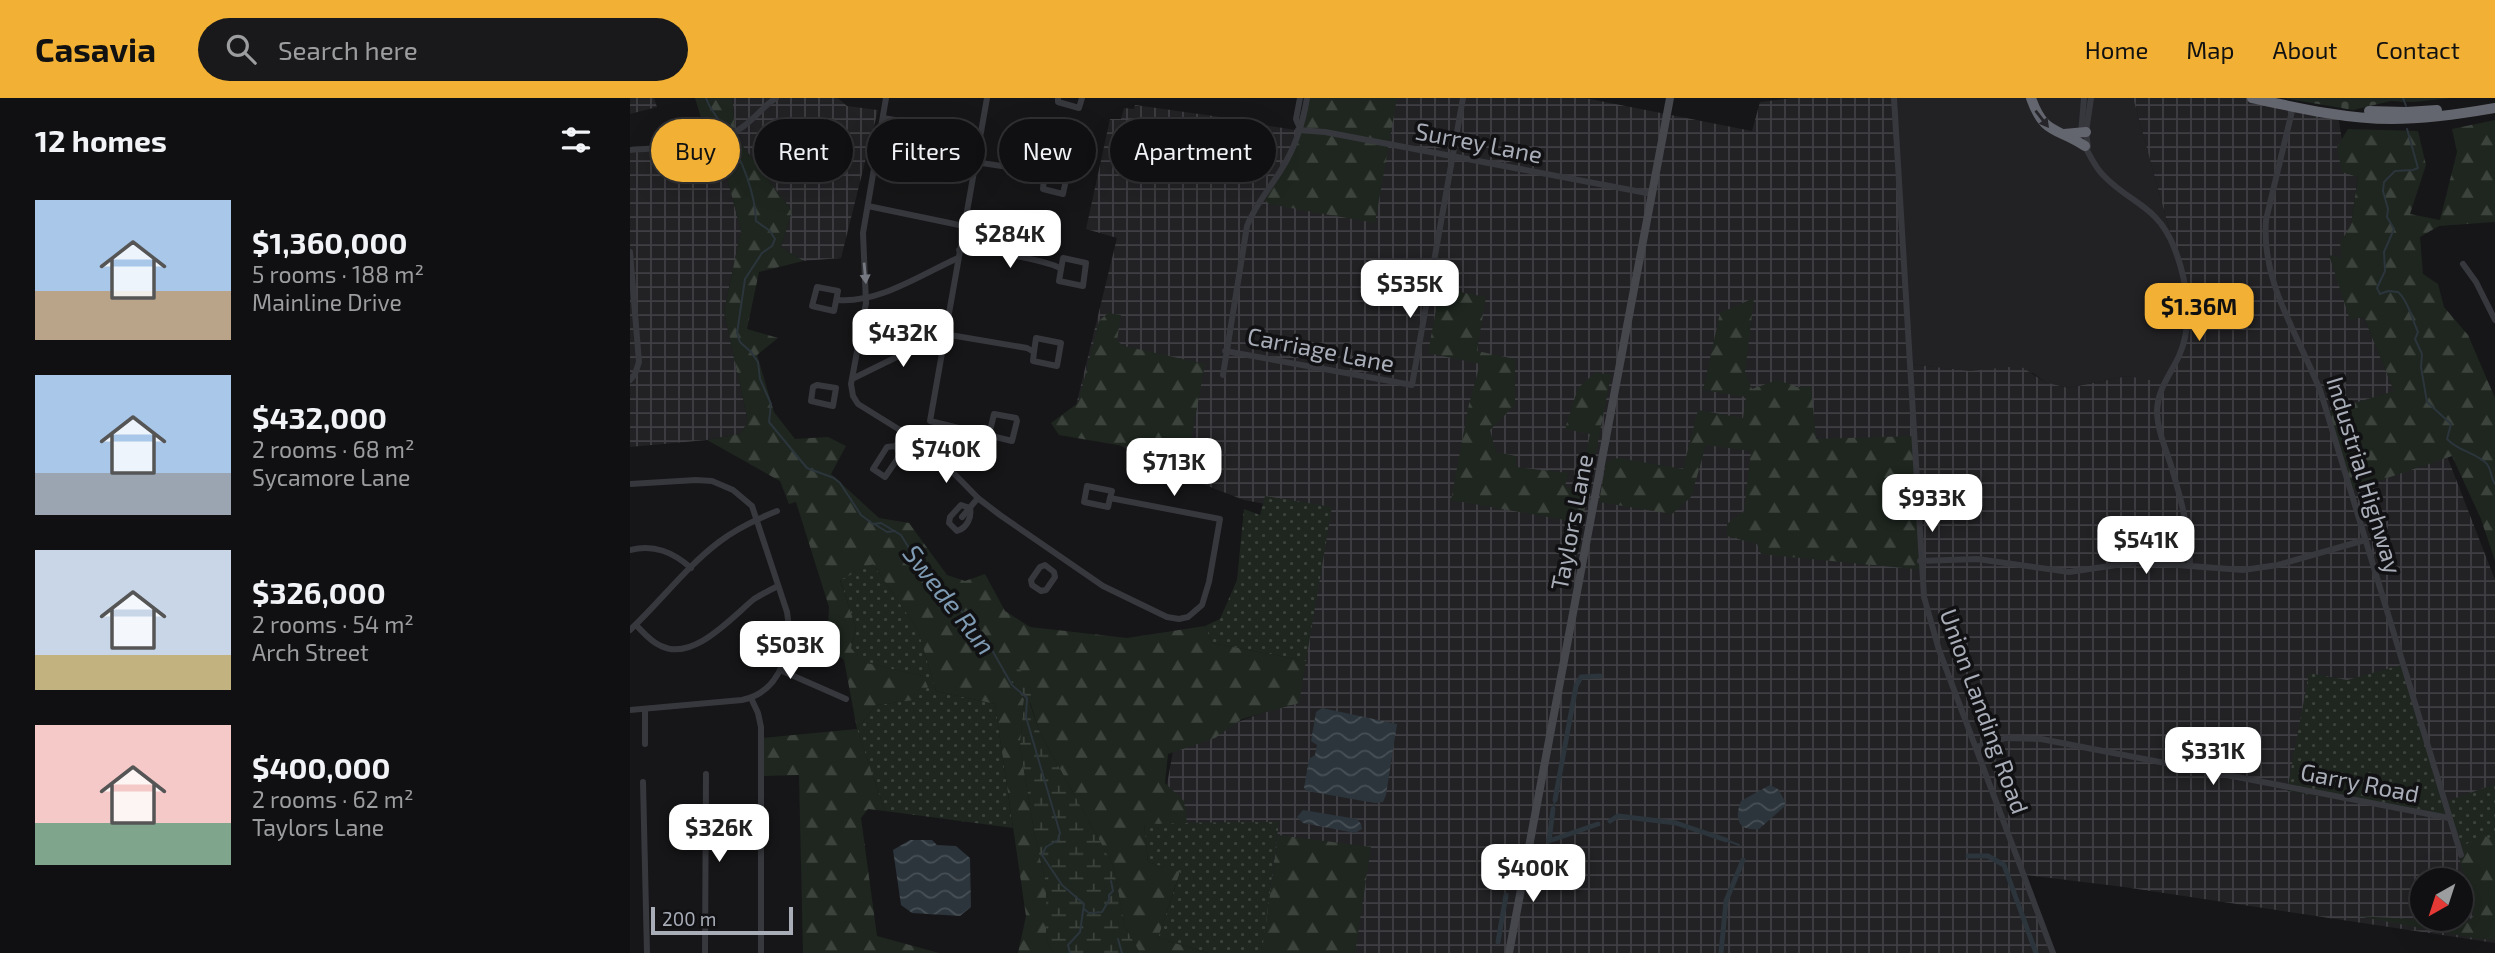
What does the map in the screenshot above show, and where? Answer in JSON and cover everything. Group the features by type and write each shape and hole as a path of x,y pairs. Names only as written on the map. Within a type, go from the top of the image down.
{"highway":[{"path":"2031,98 2039,119 2045,126 2087,149"},
{"path":"2252,98 2338,115 2389,119 2439,117 2495,108"},
{"path":"2283,98 2353,110 2406,113 2495,100"},
{"path":"2061,134 2083,132"}],"street":[{"path":"630,150 706,143 724,138 742,128 776,98"},
{"path":"886,98 863,238 867,299 852,379 854,398 864,409 932,451 978,498 1121,596 1167,617 1184,618 1196,612 1206,596 1220,520 1111,498"},
{"path":"983,119 987,98"},
{"path":"1058,98 1061,104 1079,108 1082,98"},
{"path":"1299,128 1296,119 1300,98"},
{"path":"1223,375 1247,226 1255,207 1283,167 1303,120 1307,98"},
{"name":"Carriage Lane","path":"1226,351 1412,385 1464,98"},
{"name":"Taylors Lane","path":"1509,953 1670,98"},
{"name":"Union Landing Road","path":"1894,98 1920,561 1927,615 2053,953"},
{"path":"2084,98 2083,132 2087,149 2103,176 2146,207 2158,220 2175,249 2181,272 2188,330 2184,345 2159,394 2158,425 2185,514 2190,566"},
{"path":"2083,132 2091,98"},
{"name":"Industrial Highway","path":"2293,107 2266,220 2264,237 2268,269 2273,287 2321,393 2461,855"},
{"path":"883,118 889,119"},
{"name":"Surrey Lane","path":"1299,128 1652,194"},
{"path":"1046,165 1068,170 1063,194 1043,189 1044,177 1046,165"},
{"path":"972,182 930,421 1012,441 1017,421 1011,416 994,414 989,435"},
{"path":"868,206 964,226"},
{"path":"838,299 867,299 959,254 986,251 1060,268"},
{"path":"630,252 639,362 630,380"},
{"path":"1063,258 1086,263 1083,286 1059,281 1060,268 1063,258"},
{"path":"2463,264 2493,311 2495,320"},
{"path":"817,287 838,291 838,299 834,311 813,306 817,287"},
{"path":"852,379 944,336 1024,347 1034,352"},
{"path":"1036,338 1061,343 1057,366 1033,361 1034,352 1036,338"},
{"path":"842,398 836,388 817,385 813,387 811,401 833,406 842,398 854,398"},
{"path":"896,446 903,432"},
{"path":"896,446 900,455 885,477 873,469 887,447 896,446"},
{"path":"630,484 712,481 733,490 752,506 790,629 780,670 770,686 751,698 630,710"},
{"path":"1087,485 1112,491 1111,498 1108,507 1084,502 1087,485"},
{"path":"962,517 978,498"},
{"path":"778,511 757,519 721,540 633,628 664,648 690,647 709,637 758,597 778,586"},
{"path":"1920,561 1982,559 2069,572 2130,563 2243,570 2257,569 2365,540"},
{"path":"630,550 666,550 691,568"},
{"path":"1050,567 1059,555"},
{"path":"780,670 846,699"},
{"path":"751,698 761,727 761,953"},
{"path":"645,709 645,744"},
{"name":"Garry Road","path":"1976,747 2006,738 2041,739 2449,818"},
{"path":"705,953 706,774"},
{"path":"643,782 647,953"}],"shaded area":[{"path":"630,98 654,98 657,107 630,114"},
{"path":"732,98 838,98 847,106 878,110 876,119 867,119 867,154 841,258 803,261 781,247 792,211 770,182 853,182 853,119 754,119 754,161 740,142 740,119 734,119"},
{"path":"1395,98 1585,98 1752,131 1760,102 1792,98 1894,98 1909,364 1970,371 2020,366 2045,382 2068,388 2128,376 2163,385 2188,330 2181,272 2133,98 2252,98 2338,115 2347,173 2358,177 2351,225 2341,246 2357,318 2364,317 2392,386 2435,425 2495,580 2495,943 2416,931 2473,931 2473,868 2410,868 2410,930 2124,887 2025,875 2053,953 1212,953 1165,795 1174,746 1289,703 1328,516 1244,500 1148,463 1112,440 1069,434 1117,238 1086,229 1110,119 1110,182 1276,182 1276,127 1386,144"},
{"path":"1894,98 2133,98 2181,272 2188,330 2163,385 2128,376 2068,388 2045,382 2033,373 1967,371 1909,364"},
{"path":"1135,105 1235,119 1121,119 1124,108 1134,109"},
{"path":"651,150 651,182 728,182 741,230 724,312 748,422 740,434 630,447 630,151"}],"green space":[{"path":"695,98 732,98 734,119 701,119"},
{"path":"1305,98 1397,98 1375,223 1269,204 1261,196 1270,182 1276,182 1276,172 1292,147"},
{"path":"2283,98 2451,98 2391,101 2353,110"},
{"path":"2495,120 2495,222 2439,226 2420,237 2423,274 2438,284 2444,307 2468,335 2495,398 2495,561 2481,519 2452,456 2352,490 2328,411 2394,391 2364,317 2350,320 2329,255 2342,258 2340,243 2351,225 2358,177 2342,172 2337,147 2348,129 2418,131 2426,165 2410,214 2440,220 2457,152 2452,129"},
{"path":"740,142 754,161 754,182 770,182 792,211 781,247 803,261 759,272 747,329 778,338 757,355 774,412 795,439 828,437 846,446 831,474 879,518 909,523 947,575 965,581 985,574 1005,611 1030,627 1127,638 1205,626 1212,643 1306,661 1299,703 1242,719 1215,738 1168,754 1165,783 1184,801 1187,823 1144,824 1148,862 1180,872 1158,938 1208,953 1140,953 1125,927 1113,865 1040,733 1019,668 1004,673 1024,699 1020,746 1035,837 1046,883 1046,939 1053,953 1018,953 1026,916 995,704 936,691 918,630 873,564 840,580 856,628 851,648 862,662 923,676 928,687 914,700 876,705 857,729 844,660 827,647 829,607 796,502 789,504 780,481 707,440 740,434 748,422 724,312 741,230 728,182 740,182"},
{"path":"1440,288 1486,297 1477,351 1515,359 1515,405 1490,430 1496,452 1516,456 1516,467 1568,473 1565,487 1579,490 1590,434 1565,429 1578,388 1596,372 1611,375 1582,523 1451,500 1469,404 1480,364 1428,353"},
{"path":"1754,298 1745,372 1752,389 1777,380 1797,387 1811,386 1816,439 1914,436 1924,570 1761,554 1757,544 1727,536 1727,524 1744,511 1751,451 1706,445 1691,497 1672,514 1599,502 1606,462 1618,458 1683,469 1698,410 1743,418 1746,397 1703,390 1720,313"},
{"path":"1108,313 1121,315 1117,341 1124,346 1205,364 1188,457 1059,435 1051,423 1078,403 1099,321"},
{"path":"1265,496 1332,507 1306,661 1212,643 1205,626 1220,619 1237,580 1244,509 1260,515"},
{"path":"873,564 918,630 936,691 995,704 1013,828 885,811 857,729 876,705 914,700 923,676 861,662 851,648 856,628 840,579"},
{"path":"2405,664 2447,801 2495,784 2495,842 2485,836 2457,848 2448,818 2287,791 2309,673 2347,680"},
{"path":"1019,668 1035,688 1030,704 1040,733 1113,865 1125,927 1140,953 1053,953 1046,939 1046,883 1035,837 1020,746 1024,699 1004,672"},
{"path":"857,729 885,811 868,809 861,818 877,936 939,953 803,953 799,775 764,776 762,738"},
{"path":"1279,822 1262,953 1208,953 1158,938 1180,873 1148,862 1144,823"},
{"path":"1278,835 1371,847 1355,953 1262,953"},
{"path":"2485,836 2495,842 2495,940 2437,931 2473,931 2473,868 2462,868 2457,848"},
{"path":"2357,916 2410,919 2410,926"}],"water":[{"path":"1322,708 1397,724 1383,802 1375,803 1307,791 1304,788 1309,759 1315,755 1317,745 1311,741 1316,712"},
{"path":"1770,785 1778,789 1785,806 1759,829 1742,826 1738,818 1741,801"},
{"path":"1303,810 1357,819 1362,829 1355,833 1303,823 1297,817"},
{"path":"910,840 932,840 937,845 956,846 970,858 971,907 960,916 912,913 901,905 893,850"}],"waterway":[{"name":"Swede Run","path":"706,98 746,172 756,221 770,231 775,239 745,279 737,333 740,342 758,362 760,379 771,404 769,422 807,468 840,483 861,515 873,524 881,523 901,535 915,558 963,613 975,636 992,650 1012,685 1027,698 1026,717 1060,833 1058,840 1046,847 1042,855 1062,885 1084,904 1080,932 1068,945 1070,953"},
{"path":"2403,98 2406,106"},
{"path":"2407,129 2418,168 2395,171 2384,182 2387,217 2394,229 2384,252 2385,271 2377,288 2380,294 2398,292 2407,305 2418,332 2415,339 2422,354 2421,367 2427,402 2451,424 2447,439 2486,463 2495,484"},
{"path":"876,525 887,532 895,531"},
{"path":"1555,800 1576,686 1581,677 1600,676"},
{"path":"1553,809 1555,800"},
{"path":"1549,841 1553,809"},
{"path":"1610,821 1618,816 1676,823 1726,840"},
{"path":"1549,841 1598,824"},
{"path":"1726,840 1739,845"},
{"path":"1968,856 1988,856 2004,865 2036,953"},
{"path":"1721,953 1726,901 1743,860"},
{"path":"1084,909 1089,913 1102,912 1113,891 1111,881"},
{"path":"1498,942 1506,895"},
{"path":"1118,939 1122,953"}]}
